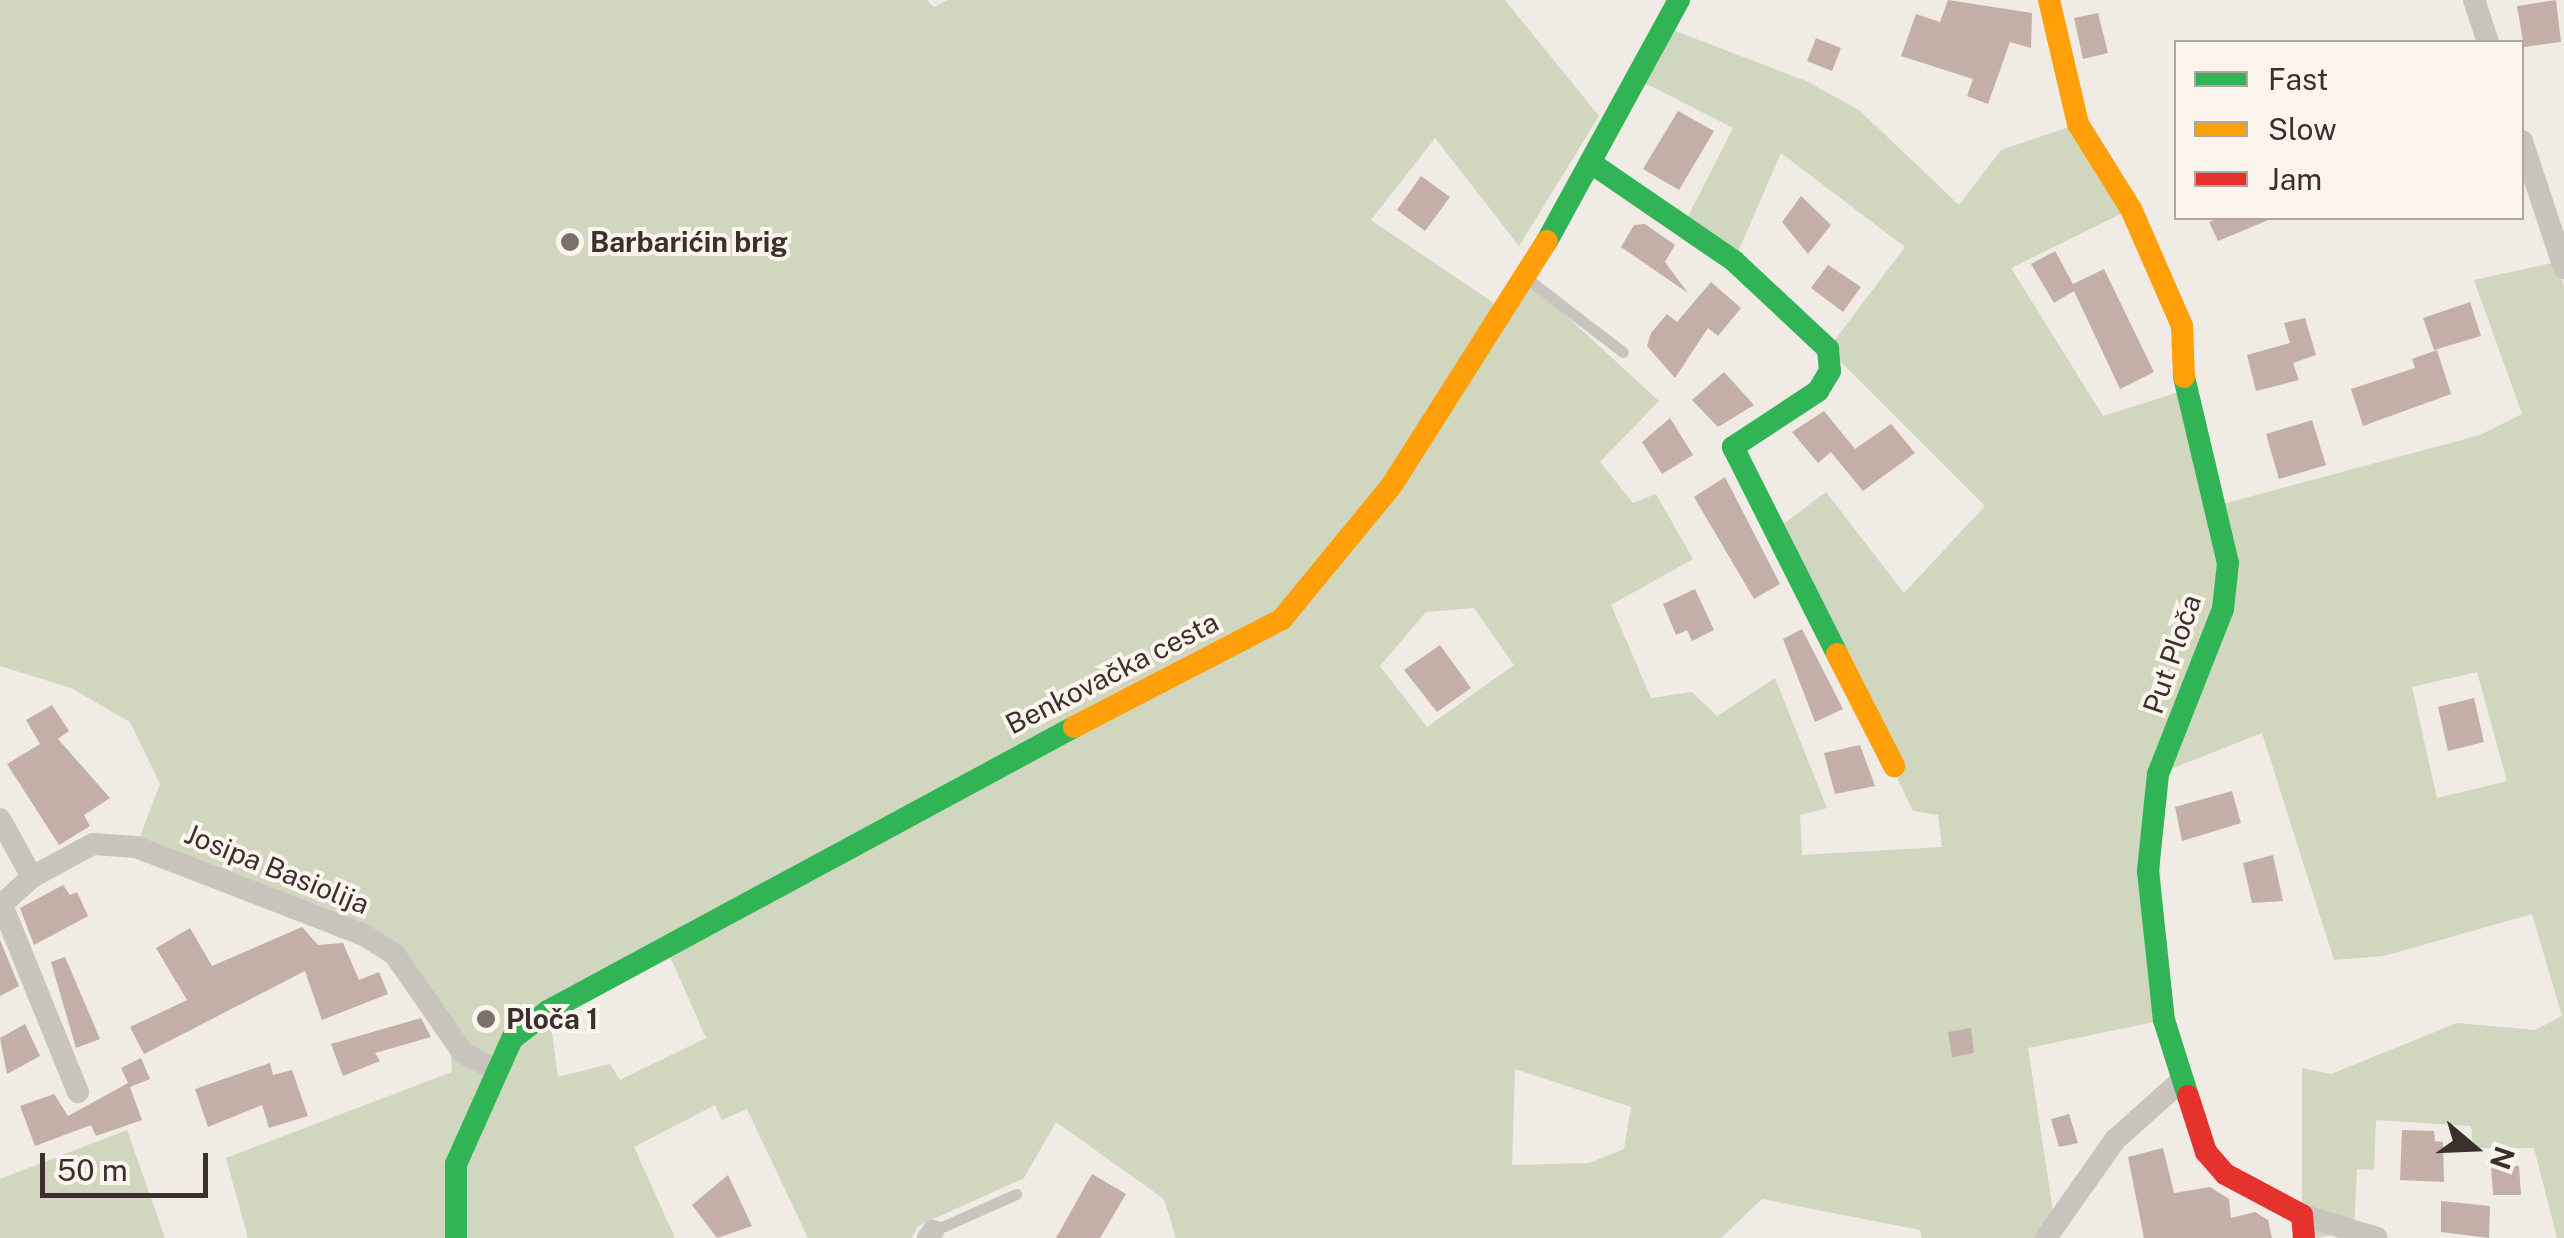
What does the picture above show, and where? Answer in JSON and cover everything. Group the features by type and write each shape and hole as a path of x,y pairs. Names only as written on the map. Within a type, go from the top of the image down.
{"street":[{"name":"Benkovačka cesta","path":"456,1238 456,1164 492,1068 512,1039 548,1011 664,944 1282,619 1392,485 1525,278 1594,164 1679,0"},
{"name":"Put Ploča","path":"2049,0 2078,124 2131,209 2182,326 2185,390 2228,563 2223,609 2158,774 2148,871 2164,1020 2206,1152 2225,1174 2303,1227"},
{"path":"2476,0 2487,40"},
{"path":"2524,148 2564,268"},
{"path":"1594,164 1734,261 1828,349 1830,371 1818,391 1732,447 1894,766"},
{"path":"0,819 32,877"},
{"name":"Josipa Basiolija","path":"1,906 32,877 93,844 136,847 362,934 396,955 463,1053 492,1068"},
{"path":"1,906 78,1092"},
{"path":"2046,1238 2115,1140 2183,1079"},
{"path":"2303,1227 2376,1238"}],"lane":[{"path":"1525,278 1623,352"},
{"path":"930,1234 1016,1194"}],"green space":[{"path":"0,0 927,0 934,7 947,0 1505,0 1599,116 1519,246 1435,138 1371,220 1504,310 1525,278 1659,401 1600,462 1633,503 1656,494 1693,559 1611,605 1651,698 1692,692 1717,716 1775,678 1827,808 1800,815 1802,855 1942,847 1938,815 1913,811 1778,528 1826,492 1904,593 1985,506 1828,349 1905,247 1781,153 1734,261 1683,226 1733,128 1639,80 1665,27 1806,81 1859,110 1959,205 2001,150 2078,124 2131,209 2011,268 2103,416 2185,390 2215,506 2480,435 2522,414 2474,280 2557,262 2564,286 2564,1238 2557,1238 2534,1148 2473,1148 2471,1126 2376,1120 2374,1170 2357,1169 2354,1231 2317,1238 2302,1215 2302,1068 2331,1074 2457,1023 2535,1030 2562,1016 2532,914 2384,956 2334,960 2262,733 2158,774 2164,1020 2028,1048 2055,1224 2046,1238 1922,1238 1920,1230 1762,1199 1721,1238 1176,1238 1164,1199 1056,1122 1024,1178 918,1226 912,1238 808,1238 747,1109 722,1120 715,1105 634,1147 675,1238 248,1238 226,1158 452,1072 449,1027 396,955 136,847 160,784 130,722 71,688 0,666","holes":["1474,608 1514,665 1427,727 1380,666 1426,612","2477,672 2507,781 2437,798 2412,687","665,945 706,1038 620,1080 610,1064 558,1077 549,1011","1515,1069 1631,1107 1624,1149 1589,1163 1512,1165"]},
{"path":"127,1130 165,1238 0,1238 0,1179"}],"building":[{"path":"1948,0 2032,13 2031,48 2010,42 1988,104 1967,96 1973,79 1901,56 1916,14 1940,22"},
{"path":"2556,0 2561,42 2524,47 2517,6"},
{"path":"2098,13 2108,53 2083,59 2074,18"},
{"path":"1816,38 1841,48 1832,71 1807,61"},
{"path":"1678,111 1714,131 1679,190 1643,169"},
{"path":"1421,176 1450,197 1425,231 1397,210"},
{"path":"1801,196 1831,225 1808,254 1782,222"},
{"path":"2214,220 2268,220 2218,241 2209,222"},
{"path":"1645,224 1675,245 1665,262 1688,293 1621,247 1634,225"},
{"path":"2055,251 2073,284 2104,269 2154,372 2120,389 2074,291 2054,303 2031,264"},
{"path":"1828,265 1861,287 1843,312 1811,288"},
{"path":"1711,282 1741,308 1718,336 1708,328 1675,378 1647,346 1651,333 1667,314 1677,322"},
{"path":"2470,302 2481,336 2434,350 2423,318"},
{"path":"2305,318 2316,355 2293,363 2299,380 2256,391 2247,355 2290,343 2284,323"},
{"path":"2437,350 2451,394 2363,426 2351,389 2415,368 2412,359"},
{"path":"1724,372 1754,405 1718,427 1692,400"},
{"path":"1824,411 1855,449 1891,424 1915,453 1863,491 1831,452 1818,463 1792,432"},
{"path":"1670,418 1693,455 1662,474 1642,442"},
{"path":"2312,420 2326,465 2279,479 2266,434"},
{"path":"1725,477 1780,584 1754,599 1694,497"},
{"path":"1695,589 1714,630 1692,641 1687,630 1676,635 1663,604"},
{"path":"1802,629 1843,709 1815,722 1783,639"},
{"path":"1440,645 1471,688 1437,712 1404,670"},
{"path":"2474,698 2484,742 2448,751 2438,707"},
{"path":"52,705 69,731 58,739 110,798 84,815 90,826 59,845 7,764 40,744 26,720"},
{"path":"1860,745 1875,786 1835,794 1824,753"},
{"path":"2232,791 2241,823 2182,841 2175,807"},
{"path":"2273,855 2283,901 2252,903 2243,863"},
{"path":"63,885 70,895 77,892 88,916 34,945 20,908"},
{"path":"302,927 318,945 343,943 359,980 379,972 388,994 322,1020 305,971 144,1054 130,1027 187,1000 156,948 190,928 212,966"},
{"path":"0,940 19,986 0,996"},
{"path":"65,957 100,1039 76,1048 51,962"},
{"path":"421,1018 431,1037 375,1053 380,1061 343,1076 331,1044"},
{"path":"25,1024 40,1056 7,1074 0,1038"},
{"path":"1971,1028 1974,1053 1952,1057 1948,1032"},
{"path":"141,1058 150,1079 130,1087 142,1120 96,1136 91,1125 35,1146 20,1106 54,1094 68,1116 128,1083 121,1068"},
{"path":"270,1063 273,1075 292,1070 308,1116 269,1128 262,1105 208,1127 195,1089"},
{"path":"2069,1114 2078,1143 2059,1147 2051,1119"},
{"path":"2402,1130 2434,1131 2435,1141 2443,1142 2444,1182 2400,1180"},
{"path":"2163,1148 2174,1193 2210,1187 2229,1199 2231,1218 2255,1212 2268,1220 2272,1238 2144,1238 2128,1157"},
{"path":"2491,1166 2519,1166 2521,1195 2493,1195"},
{"path":"1092,1174 1126,1194 1100,1238 1056,1238"},
{"path":"728,1175 752,1226 717,1238 692,1205"},
{"path":"2441,1201 2490,1206 2489,1238 2441,1232"}],"traffic: fast":[{"path":"1547,241 1679,0"},
{"path":"1594,165 1734,261 1828,349 1830,371 1818,391 1733,447 1837,654"},
{"path":"2184,377 2228,563 2223,609 2158,774 2148,871 2164,1020 2188,1096"},
{"path":"456,1238 456,1164 512,1039 548,1011 1074,727"}],"traffic: slow":[{"path":"2049,0 2078,124 2131,209 2182,326 2184,377"},
{"path":"1074,727 1282,619 1392,485 1547,241"},
{"path":"1837,654 1894,766"}],"traffic: jam":[{"path":"2188,1096 2206,1152 2225,1174 2302,1215 2304,1238"}],"place":[{"name":"Barbarićin brig","path":"570,242"},
{"name":"Ploča 1","path":"486,1019"}]}
